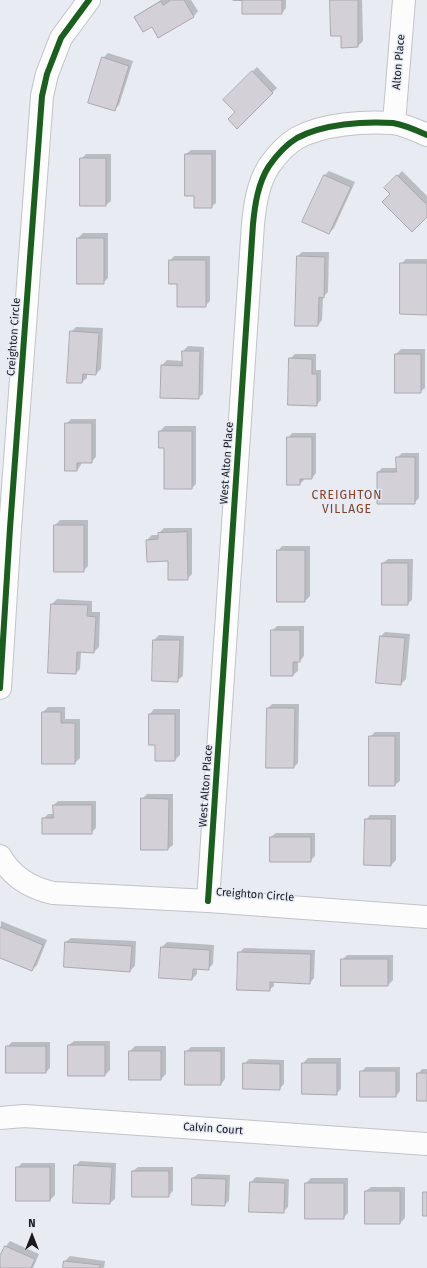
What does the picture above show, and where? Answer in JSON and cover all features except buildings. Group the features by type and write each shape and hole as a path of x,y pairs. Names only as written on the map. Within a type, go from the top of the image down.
{"street":[{"name":"Creighton Circle","path":"0,688 5,527 42,96 47,74 61,38 89,0"},
{"name":"Alton Place","path":"394,123 404,0"},
{"name":"West Alton Place","path":"208,901 252,240 256,203 260,184 270,166 283,150 297,138 318,130 341,125 394,123 412,128 427,135"},
{"name":"Creighton Circle","path":"0,856 3,862 18,878 38,890 58,893 208,901 427,917"},
{"name":"Calvin Court","path":"0,1118 24,1116 427,1144"}],"cycle path":[{"path":"0,688 10,528 42,96 47,74 61,38 89,0"},
{"path":"208,901 253,224 256,201 262,179 278,154 297,138 319,129 344,124 393,123 406,126 427,135"}],"district":[{"name":"CREIGHTON VILLAGE","path":"347,503"}]}
